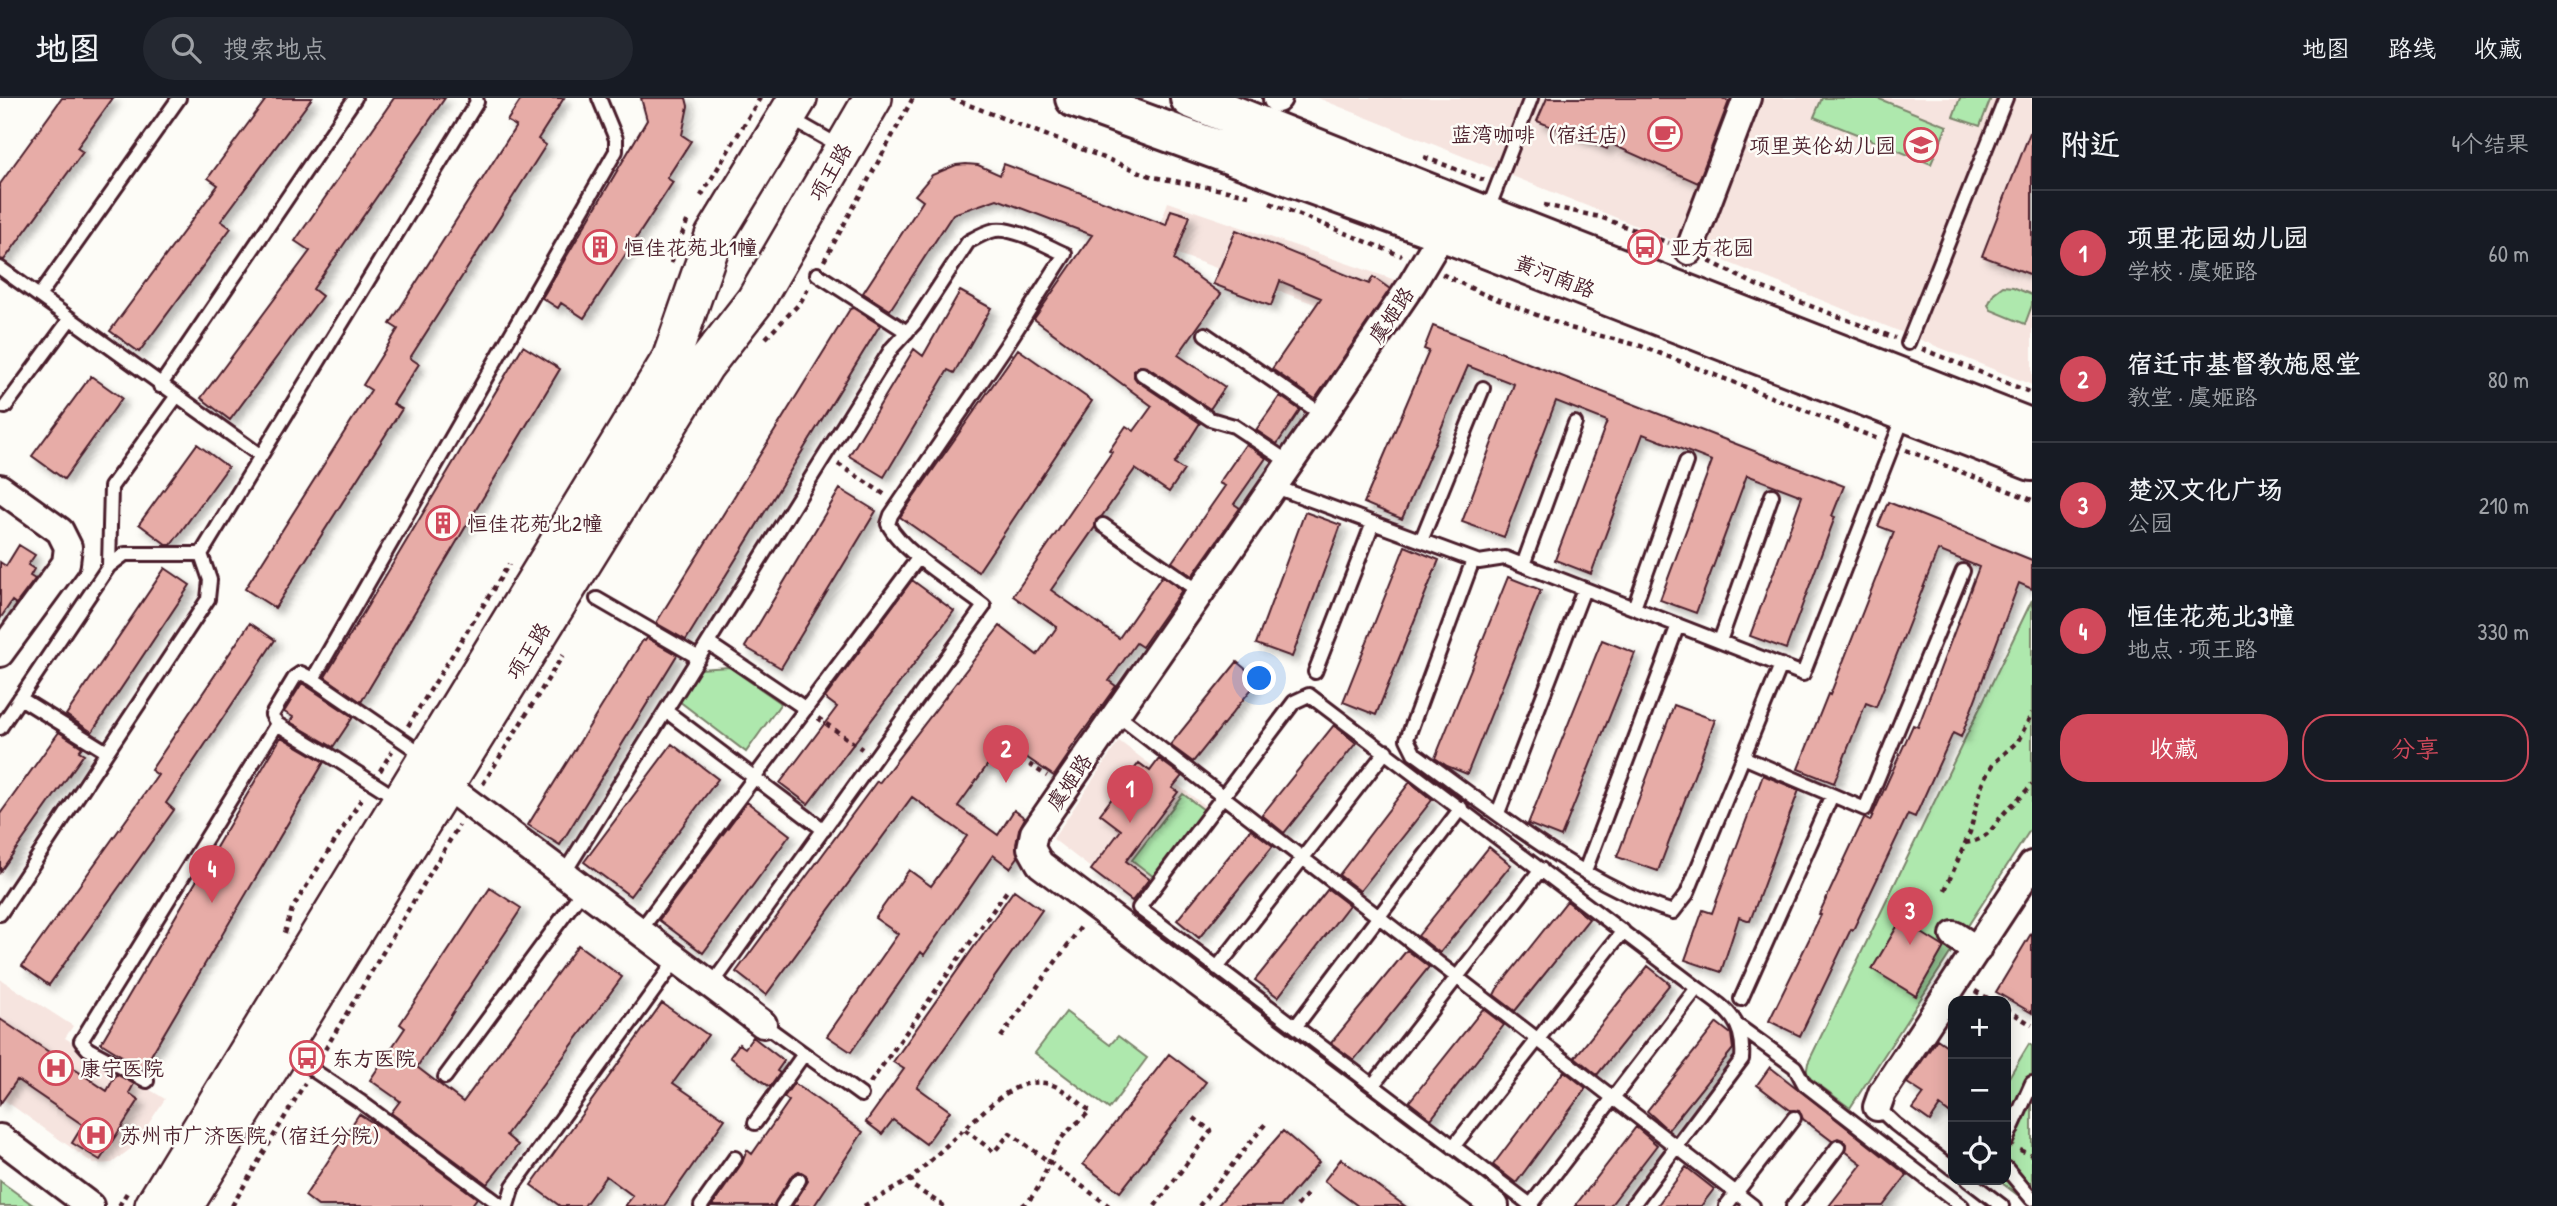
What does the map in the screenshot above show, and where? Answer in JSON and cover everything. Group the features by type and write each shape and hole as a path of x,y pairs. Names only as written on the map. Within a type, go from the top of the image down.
{"main road":[{"name":"项王路","path":"143,1194 405,804 439,771 705,365 755,301 873,98"},
{"name":"黄河南路","path":"1075,98 1477,223 2032,429"},
{"name":"黄河南路","path":"1190,98 1477,223 1899,428 2032,461"},
{"name":"项王路","path":"439,771 671,359 714,236 781,104"},
{"name":"项王路","path":"184,1206 405,804"}],"street":[{"path":"1689,251 1747,98"},
{"name":"虞姬路","path":"1477,223 1423,265 1323,415 1034,833 1031,848 1040,863 1495,1206"},
{"path":"0,488 60,531 68,547 66,563 0,653"},
{"path":"439,771 573,882 763,1024"},
{"path":"1877,1107 1882,1093 2032,865"},
{"path":"1954,935 1977,950"},
{"path":"0,1138 90,1206"}],"lane":[{"path":"39,296 178,98"},
{"path":"160,386 355,98"},
{"path":"201,554 477,102 476,98"},
{"path":"313,678 616,151 616,139 599,98"},
{"path":"1477,223 1531,98"},
{"path":"1908,343 2006,98"},
{"path":"781,104 844,148"},
{"path":"445,1077 573,882 666,711 892,348 915,323 968,242 997,229 1022,235 1065,254 888,524 895,537 984,606 711,986"},
{"path":"0,268 160,386 261,456"},
{"path":"817,274 907,332"},
{"path":"5,407 70,319"},
{"path":"1205,334 1323,415"},
{"path":"1142,374 1210,419 1234,426 1290,463"},
{"path":"1421,541 1483,388"},
{"path":"109,566 111,487 176,397"},
{"path":"1523,565 1575,423"},
{"path":"1273,486 1479,562 1505,558 1803,674 1899,428"},
{"path":"1634,608 1686,462"},
{"path":"1720,641 1772,495"},
{"path":"1315,672 1373,523"},
{"path":"1104,525 1200,592"},
{"path":"0,728 109,566 125,554 201,554"},
{"path":"0,914 208,599 210,580 201,554"},
{"path":"639,932 919,557"},
{"path":"1473,560 1407,739 1414,753 1564,861 1654,906 1673,912 1687,894 1780,665"},
{"path":"1743,757 1865,809 1963,571"},
{"path":"1497,813 1584,589"},
{"path":"597,598 699,658"},
{"path":"1585,871 1678,625"},
{"path":"708,643 806,709"},
{"path":"405,804 276,724 272,715 295,677 301,673 313,678 439,771"},
{"path":"1632,1206 1742,1059 1743,1041 1735,1018 1726,1010 1386,751 1309,695 1294,702 1139,908 1532,1206 1697,988"},
{"path":"20,698 107,752"},
{"path":"666,711 824,830"},
{"path":"1116,714 1753,1206"},
{"path":"147,1082 88,1049 81,1041 276,724"},
{"path":"1217,968 1386,751"},
{"path":"1741,999 1832,795"},
{"path":"1296,1026 1461,808"},
{"path":"1373,1085 1541,869"},
{"path":"1453,1147 1623,932"},
{"path":"313,1070 505,1206 513,1186 676,960"},
{"path":"763,1024 861,1095"},
{"path":"1737,1025 1795,1067 1804,1084 1944,1201 1962,1206"},
{"path":"755,1123 804,1054"},
{"path":"2011,1130 2032,1083"},
{"path":"1877,1107 1948,1165"},
{"path":"1726,1206 1794,1118"},
{"path":"1793,1206 1838,1147"},
{"path":"701,1206 735,1158"},
{"path":"2011,1174 2032,1199"},
{"path":"782,1206 799,1180"},
{"path":"1975,1185 2002,1206"}],"path":[{"path":"761,344 800,303 913,98"},
{"path":"951,98 1153,177 1250,195"},
{"path":"698,202 781,104"},
{"path":"1416,154 1477,223 1544,205 1600,217 1689,251 1758,286 2032,393"},
{"path":"1262,200 1423,265 1482,293 1570,327 1641,346 1899,428 2032,500"},
{"path":"669,272 676,247 691,213"},
{"path":"825,456 899,504"},
{"path":"232,1206 313,1070 439,771 516,553"},
{"path":"284,938 292,909 405,804 569,644"},
{"path":"806,709 876,758"},
{"path":"1945,890 1970,832 1982,784 1994,764 2018,741 2032,714"},
{"path":"1021,759 1065,789"},
{"path":"1964,843 1974,842 1990,833 2006,810 2032,784"},
{"path":"861,1095 1009,888"},
{"path":"1001,1037 1097,905"},
{"path":"2011,1012 2032,1025"},
{"path":"864,1206 911,1179 1009,1090 1035,1082 1057,1087 1090,1111 1059,1143 1028,1202 1022,1206"},
{"path":"1156,1206 1211,1131 1190,1115"},
{"path":"1199,1206 1266,1123"},
{"path":"964,1129 995,1152 1010,1133 1109,1206"},
{"path":"911,1179 914,1186 944,1206"},
{"path":"1297,1206 1309,1192"},
{"path":"119,1206 143,1194"}],"shaded area":[{"path":"1318,98 2032,98 2032,385 1926,342"},
{"path":"1168,202 1404,283 1375,326 1153,245"},
{"path":"1119,741 1208,808 1136,903 1053,839"},
{"name":"康宁医院","path":"0,979 73,1026 65,1038 165,1099 133,1147 112,1163 94,1164 0,1097"}],"green space":[{"path":"1822,98 1877,98 1947,126 1931,164 1814,117"},
{"path":"1960,98 1991,98 1980,126 1953,117"},
{"path":"2003,286 2032,295 2032,305 2025,324 1991,310 1988,305 1994,293"},
{"path":"2032,600 2032,827 1850,1108 1806,1075 1808,1063"},
{"path":"729,667 781,703 746,752 679,701 699,669"},
{"path":"1183,794 1204,810 1154,877 1132,860"},
{"path":"1066,1012 1110,1045 1118,1036 1147,1058 1109,1109 1035,1053"},
{"path":"2029,1044 2032,1046 2032,1206 2005,1185 2011,1185 2011,1074"},
{"path":"0,1181 33,1205 35,1206 0,1206"}],"building":[{"path":"62,98 113,98 77,148 83,152 4,260 0,259 0,184"},
{"path":"267,98 312,98 221,221 231,228 139,352 110,331 218,185 208,178"},
{"path":"394,98 445,98 313,289 322,296 230,420 201,398 310,251 295,241"},
{"path":"522,98 564,98 538,139 546,145 410,358 419,364 393,404 402,409 275,608 245,589 371,390 363,385 398,329 390,324 516,126 507,121"},
{"name":"恒佳花苑北1幢","path":"641,98 686,98 688,106 682,135 691,141 667,178 673,182 584,318 561,303 558,308 542,298 647,120"},
{"path":"1547,98 1722,98 1729,101 1698,183 1609,143 1607,149 1537,121"},
{"path":"2032,131 2032,275 1982,256"},
{"path":"1004,164 1166,225 1171,210 1190,216 1174,260 1221,294 1178,355 1225,387 1210,409 1147,367 1139,366 1134,370 1137,381 1200,423 1174,464 1184,470 1169,492 1135,469 1102,516 1096,520 1095,527 1051,590 1119,638 1162,576 1182,590 1142,647 1136,643 1109,681 1116,686 1054,776 1004,742 958,806 998,835 1014,810 1025,818 1019,829 1016,845 1018,857 1010,868 993,855 924,955 921,952 851,1052 827,1036 898,934 875,918 909,870 931,886 967,836 912,797 766,995 736,972 877,781 879,783 1000,626 1037,655 1057,627 1013,596 1112,452 1109,451 1126,426 1134,431 1152,406 1034,319 1092,235 997,199 953,214 890,310 863,293 923,201 915,195 932,175 956,165 978,165 1000,175"},
{"path":"1236,230 1369,284 1373,277 1390,289 1315,399 1272,369 1321,298 1280,281 1271,306 1213,284"},
{"path":"960,291 991,308 954,373 948,370 884,477 849,456 914,349 923,356"},
{"path":"853,308 880,325 686,640 656,623"},
{"path":"1433,326 1844,486 1786,649 1750,636 1802,496 1747,475 1696,613 1660,600 1712,461 1643,434 1591,574 1555,560 1607,421 1556,401 1504,537 1462,522 1514,384 1468,366 1402,519 1364,503 1429,351 1424,349"},
{"name":"恒佳花苑北2幢","path":"523,346 560,369 361,702 325,677"},
{"path":"1018,349 1092,401 978,572 900,517"},
{"path":"91,376 122,398 64,479 32,456"},
{"path":"1280,396 1300,410 1277,444 1256,430"},
{"path":"197,444 228,467 171,545 167,545 139,524"},
{"path":"1246,444 1266,458 1234,504 1240,508 1192,576 1172,562 1225,486 1219,483"},
{"path":"840,489 876,511 781,668 745,647"},
{"path":"1888,502 2032,560 2032,589 2019,583 1961,737 1953,733 1915,817 1908,814 1800,1036 1769,1021 1821,915 1819,914 1864,818 1870,821 1913,725 1918,727 1979,567 1938,550 1876,707 1866,703 1834,783 1798,769 1894,532 1878,526"},
{"path":"1305,512 1341,525 1292,657 1256,644"},
{"path":"19,545 35,555 28,565 34,569 30,576 35,579 16,604 12,601 0,619 0,562 6,566"},
{"path":"1405,546 1439,560 1376,715 1343,702"},
{"path":"165,568 190,585 92,732 66,715"},
{"path":"1508,577 1541,590 1467,774 1435,758"},
{"path":"912,580 954,611 808,804 780,783 837,707 825,698"},
{"path":"250,623 275,640 166,803 174,810 49,985 22,966 158,775 151,770"},
{"path":"647,638 677,655 560,845 528,825 643,640"},
{"path":"1602,640 1635,653 1561,837 1528,824"},
{"path":"1237,662 1259,680 1193,762 1170,745"},
{"path":"302,683 353,717 333,747 290,722 293,717 284,712"},
{"path":"1674,705 1715,720 1658,871 1617,857"},
{"path":"1334,725 1356,743 1284,833 1262,815"},
{"path":"59,732 82,747 79,751 84,754 0,872 0,814"},
{"path":"281,737 324,762 143,1069 101,1043"},
{"path":"672,744 718,779 630,896 584,862"},
{"path":"1159,759 1182,776 1172,788 1178,792 1126,861 1149,879 1132,901 1091,870 1121,830 1100,814 1139,763 1150,771"},
{"path":"1763,775 1799,790 1750,921 1739,917 1721,972 1685,960 1703,910 1712,913"},
{"path":"1410,782 1432,800 1360,891 1339,875"},
{"path":"747,802 790,835 703,953 659,920"},
{"path":"1251,829 1273,846 1199,938 1177,920"},
{"path":"1489,847 1511,865 1440,953 1418,936"},
{"path":"490,888 521,908 417,1067 463,1102 578,945 622,977 506,1135 518,1145 487,1184 391,1113 400,1101 370,1080 405,1028 400,1024"},
{"path":"1328,889 1349,905 1278,997 1255,980"},
{"path":"1014,890 1042,910 917,1087 950,1111 926,1144 893,1120 882,1134 866,1122 904,1069 893,1062"},
{"path":"1567,901 1589,919 1515,1011 1494,995"},
{"path":"1901,920 1944,947 1916,996 1872,969"},
{"path":"2032,932 2032,1013 2011,1001 2011,996 1996,992"},
{"path":"1407,950 1429,967 1354,1060 1331,1043"},
{"path":"1648,966 1670,984 1597,1075 1575,1057"},
{"path":"662,1003 708,1035 673,1083 725,1119 664,1206 625,1206 633,1196 606,1176 584,1206 560,1206 531,1185"},
{"path":"1483,1009 1504,1025 1431,1119 1409,1102"},
{"path":"0,1019 107,1091 116,1074 134,1084 129,1093 139,1100 100,1160 72,1143 83,1125 17,1080 0,1104"},
{"path":"1717,1023 1731,1034 1733,1049 1668,1130 1647,1111"},
{"path":"753,1037 784,1061 777,1071 780,1073 770,1087 730,1057 739,1044 745,1048"},
{"path":"1937,1039 1948,1047 1948,1112 1940,1106 1930,1121 1913,1109 1924,1094 1907,1083"},
{"path":"1169,1054 1206,1082 1120,1192 1083,1164"},
{"path":"1770,1067 1907,1175 1883,1206 1829,1206 1862,1164 1845,1151 1846,1144 1843,1140 1838,1138 1832,1141 1803,1119 1799,1111 1790,1110 1757,1085"},
{"path":"1564,1071 1586,1088 1516,1183 1493,1165"},
{"path":"794,1083 863,1132 814,1206 792,1206 808,1181 806,1175 799,1171 792,1175 773,1206 712,1206 742,1163 747,1150 752,1154 789,1101 784,1097"},
{"path":"359,1114 477,1198 471,1206 318,1206 305,1196"},
{"path":"1636,1127 1657,1145 1610,1206 1575,1206"},
{"path":"1283,1131 1319,1162 1281,1206 1217,1206"},
{"path":"1341,1159 1405,1206 1358,1206 1324,1181"},
{"path":"1686,1167 1714,1189 1701,1206 1657,1206"}],"place":[{"name":"蓝湾咖啡（宿迁店）","path":"1665,134"},
{"name":"项里英伦幼儿园","path":"1921,145"},
{"name":"恒佳花苑北1幢","path":"600,247"},
{"name":"亚方花园","path":"1645,247"},
{"name":"恒佳花苑北2幢","path":"443,523"},
{"name":"宿迁市基督教施恩堂","path":"1006,783"},
{"name":"项里花园幼儿园","path":"1130,823"},
{"name":"恒佳花苑北3幢","path":"212,903"},
{"name":"楚汉文化广场","path":"1910,945"},
{"name":"东方医院","path":"307,1058"},
{"name":"康宁医院","path":"56,1068"},
{"name":"苏州市广济医院（宿迁分院）","path":"96,1135"}]}
